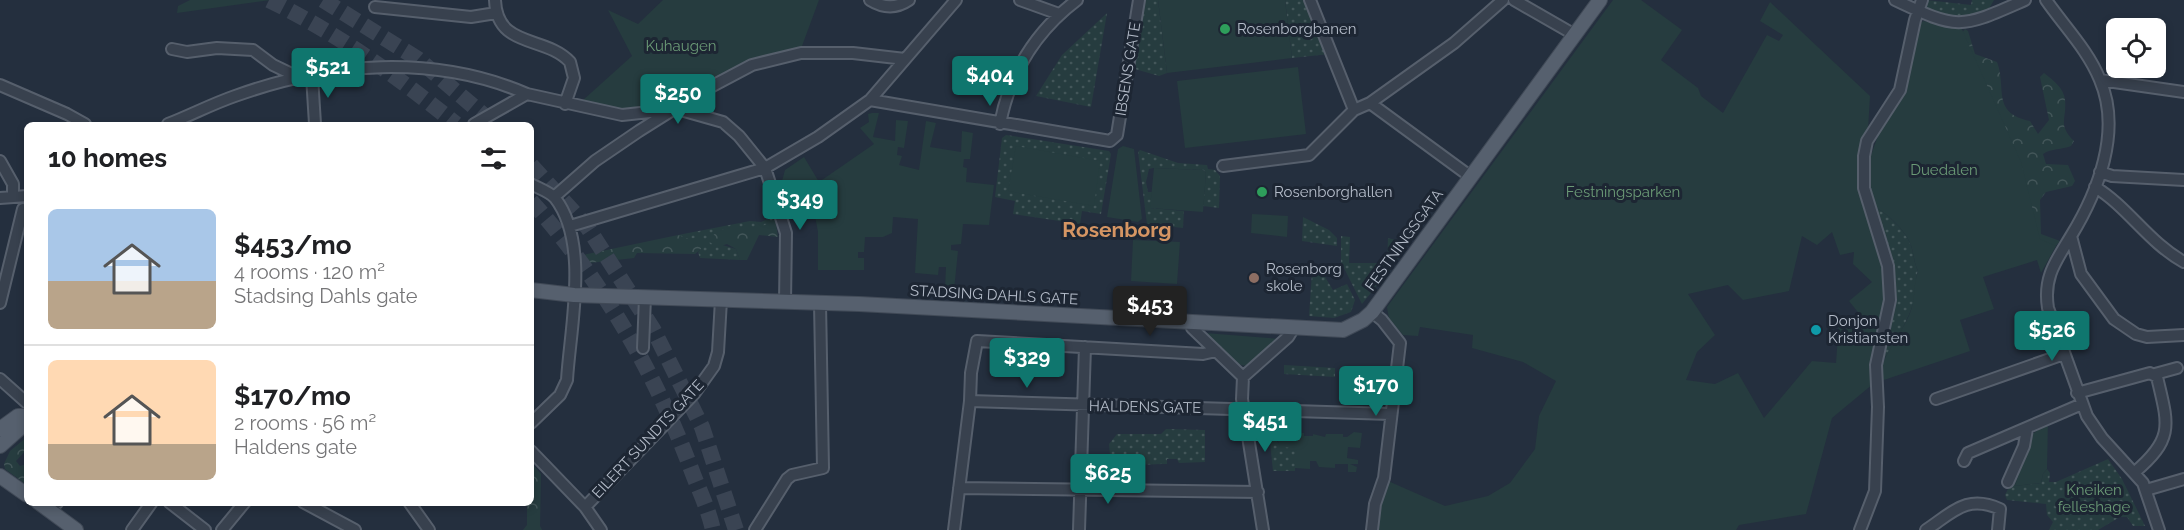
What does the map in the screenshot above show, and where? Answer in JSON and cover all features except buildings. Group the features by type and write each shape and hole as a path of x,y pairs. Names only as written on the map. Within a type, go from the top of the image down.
{"main road":[{"name":"FESTNINGSGATA","path":"1372,312 1600,0"},
{"name":"STADSING DAHLS GATE","path":"534,290 574,295 820,303 1293,329 1343,330 1363,320 1372,312"},
{"path":"0,429 18,416 24,416"},
{"path":"0,446 24,425"},
{"path":"0,476 24,493"},
{"path":"43,506 76,530"}],"street":[{"path":"495,0 496,13 507,31 555,51 570,62 574,78 565,104"},
{"path":"870,0 881,6 901,6 909,0"},
{"path":"570,226 765,168 818,137 870,100 956,0"},
{"path":"1020,0 1059,14"},
{"path":"870,100 1000,124 1015,72 1032,45 1059,14 1077,0"},
{"name":"IBSENS GATE","path":"1000,124 1105,141 1115,137 1139,0"},
{"path":"1310,0 1354,110"},
{"path":"1223,166 1309,155 1354,110 1370,103 1454,44 1503,0"},
{"path":"1514,0 1575,35"},
{"path":"1895,0 1943,22 1966,24 2025,0"},
{"path":"1860,530 1875,491 1878,407 1876,365 1890,300 1888,266 1864,188 1864,156 1867,141 1900,90 1922,0"},
{"path":"2046,0 2100,80 2108,117 2108,137 2095,187 2071,236 2050,270 2046,290 2048,308 2082,404 2102,438 2135,472 2146,490 2159,530"},
{"path":"375,7 471,17 496,13"},
{"path":"172,49 187,52 217,48 252,50 273,65 298,77"},
{"path":"554,197 595,161 701,92 752,65 801,53 853,53 905,59"},
{"path":"173,122 238,95 298,77 351,68 389,66 432,69 504,84 527,94 565,104 622,115 677,109 723,122 740,136 765,168 786,233 785,302"},
{"path":"312,76 315,122"},
{"path":"2100,80 2184,92"},
{"path":"0,85 81,122"},
{"path":"478,122 527,94"},
{"path":"1370,103 1471,177"},
{"path":"0,161 14,184 13,195"},
{"path":"2100,172 2112,176 2184,180"},
{"path":"534,186 554,197 570,226 575,267 564,388 534,420"},
{"path":"2095,187 2108,195 2163,249 2184,262"},
{"path":"0,198 24,196"},
{"path":"0,303 23,210"},
{"path":"2071,236 2081,274 2114,319 2136,334 2148,337 2184,335"},
{"path":"643,348 645,297"},
{"name":"EILERT SUNDTS GATE","path":"585,507 694,394 714,366 718,352 721,300"},
{"path":"755,530 787,479 792,475 823,468 820,303"},
{"name":"FESTNINGSGATA","path":"1372,312 1382,320 1400,343 1379,496 1375,504 1372,530"},
{"path":"1191,323 1192,328 1243,377 1244,410 1263,530"},
{"path":"1243,377 1280,345 1293,329"},
{"path":"954,530 970,401 971,373 977,341 1203,354 1216,351"},
{"path":"1079,530 1085,347"},
{"path":"1936,399 2064,354"},
{"path":"2077,393 2177,368"},
{"path":"2135,472 2157,452 2166,432 2167,420 2155,374"},
{"path":"0,379 24,400"},
{"name":"HALDENS GATE","path":"970,401 1391,414"},
{"path":"1964,461 1968,453 2082,404"},
{"path":"2008,482 2024,446 2027,429"},
{"path":"534,454 585,507 601,530"},
{"path":"2146,490 2184,479"},
{"path":"959,488 1258,492"},
{"path":"1926,530 1966,503 1980,502 2000,509 1998,530"},
{"path":"132,530 149,506"},
{"path":"174,506 205,530"},
{"path":"222,530 241,506"},
{"path":"310,506 355,530"},
{"path":"412,506 429,530"}],"green space":[{"path":"190,0 271,0 177,13 178,6"},
{"name":"Kuhaugen","path":"663,0 819,0 802,46 736,66 670,106 623,112 582,101 632,56 608,10 638,24"},
{"path":"1139,0 1158,0 1167,73 1159,76 1128,67"},
{"name":"Rosenborgbanen","path":"1158,0 1285,0 1292,58 1167,73"},
{"path":"1285,0 1310,0 1330,54 1292,58"},
{"name":"Festningsparken","path":"1613,0 1641,0 1682,30 1661,60 1698,88 1701,96 1723,113 1767,35 1779,41 1783,35 1760,21 1770,2 1870,96 1868,130 1861,156 1887,273 1887,290 1873,384 1832,418 1806,514 1739,525 1736,530 1373,530 1388,481 1445,506 1488,496 1510,483 1535,449 1539,416 1556,381 1523,362 1472,348 1473,335 1420,327 1418,336 1403,335 1389,319 1387,307","holes":["1832,232 1840,255 1854,252 1853,264 1872,282 1849,301 1861,316 1839,322 1836,363 1812,361 1764,418 1738,373 1715,384 1686,380 1697,352 1715,335 1688,294 1728,285 1743,300 1789,291 1802,236 1817,245"]},
{"path":"1926,0 1971,5 1972,0 1994,0 1987,12 1956,17 1925,10"},
{"path":"1107,13 1091,107 1036,96 1062,55"},
{"name":"Duedalen","path":"1923,21 1961,27 2021,162 2040,239 2056,246 2041,273 2037,260 1983,277 1994,309 1960,320 1970,351 1878,382 1887,355 1910,313 1918,271 1911,246 1903,231 1871,204 1867,173 1879,133 1899,104 1906,85 1918,26"},
{"path":"1965,29 1968,31 1975,54 1997,62 2005,106 2018,117 2030,121 2038,134 2049,120 2040,77 2044,73 2063,92 2064,126 2074,141 2071,146 2043,154 2046,164 2068,165 2075,181 2072,186 2046,192 2040,200 2041,234 2060,241 2054,248 2038,241 1962,33"},
{"path":"1298,67 1306,134 1185,148 1177,81"},
{"path":"879,113 873,137 895,141 896,120 908,121 904,148 898,147 897,155 902,156 899,165 919,170 926,121 936,123 930,147 961,152 962,131 973,133 970,159 964,159 963,167 967,168 966,182 994,185 989,225 963,224 961,244 951,245 951,250 958,251 954,290 945,289 946,267 939,267 938,275 915,273 918,219 893,217 892,233 883,237 865,237 864,252 858,252 858,258 864,258 864,270 818,270 818,232 812,200 788,205 781,185 785,170 804,157 819,182 874,144 860,128 869,122 868,114"},
{"path":"1006,135 1109,151 1111,154 1101,214 1082,211 1080,224 1013,214 1015,201 995,197 1002,138"},
{"path":"1016,146 1100,161 1094,206 1008,191"},
{"path":"1123,146 1134,149 1142,219 1138,222 1107,217 1118,149"},
{"path":"1140,150 1178,163 1207,165 1208,169 1215,170 1220,176 1219,208 1203,206 1206,173 1203,170 1153,168 1149,169 1146,182 1148,192 1152,192 1151,208 1184,211 1183,228 1147,224 1138,152"},
{"path":"1154,168 1203,170 1206,173 1203,212 1150,208"},
{"path":"1871,204 1903,231 1911,246 1918,271 1916,294 1909,316 1880,365 1892,315 1894,279"},
{"path":"1252,214 1288,216 1287,237 1251,233"},
{"path":"775,216 771,223 764,227 725,229 716,233 709,241 736,249 740,260 700,258 698,252 701,249 678,235 750,221 761,222"},
{"path":"1303,217 1329,230 1337,238 1337,246 1302,241"},
{"path":"775,218 778,237 759,235 747,260 740,260 736,249 727,244 717,247 708,241 715,233 724,229 758,227"},
{"path":"678,235 701,239 701,249 695,254 637,253 634,258 580,264 578,256"},
{"path":"1341,236 1350,237 1349,263 1387,263 1388,238 1400,241 1407,248 1362,304 1341,262"},
{"path":"1133,240 1180,242 1177,284 1131,281"},
{"path":"1312,272 1322,272 1333,290 1347,284 1355,300 1351,312 1334,318 1309,316"},
{"path":"1205,333 1280,339 1259,360 1245,366 1232,360"},
{"path":"1284,365 1335,368 1335,377 1284,374"},
{"path":"2048,423 2047,469 2041,483 2015,486 2031,435"},
{"path":"1166,429 1205,430 1205,462 1179,463 1177,459 1167,459 1167,464 1129,464 1110,455 1109,444 1117,434 1161,434"},
{"path":"1354,432 1362,433 1360,448 1348,447 1347,458 1358,460 1358,464 1350,464 1357,467 1356,472 1348,472 1348,464 1335,464 1335,468 1319,467 1316,461 1310,461 1310,469 1295,468 1295,448 1280,447 1275,433 1286,436 1286,433 1304,433 1304,436 1313,436 1313,434 1325,437 1326,434 1343,434 1343,437 1347,437"},
{"path":"1269,433 1275,433 1278,443 1296,448 1295,471 1273,471"},
{"path":"24,439 24,452 16,461 20,466 24,465 24,483 5,469 4,464 10,451"},
{"name":"Kneiken felleshage","path":"2024,457 2015,486 2041,483 2047,469 2050,473 2049,482 2056,482 2108,459 2122,479 2145,526 2133,526 2127,517 2120,517 2098,530 2049,530 2053,522 2047,515 2046,504 2007,500 2005,495"},
{"path":"534,466 541,474 540,526 542,530 523,530 527,525 527,506 534,506"}],"tunnel":[{"path":"269,0 319,27 366,57 453,122"},
{"path":"323,0 418,59 492,122"},
{"path":"534,168 588,228 653,329 702,427 736,530"},
{"path":"534,205 581,263 625,330 662,400 707,509 713,530"}],"place":[{"name":"Rosenborgbanen","path":"1225,29"},
{"name":"Rosenborghallen","path":"1262,192"},
{"name":"Rosenborg skole","path":"1254,278"},
{"name":"Donjon Kristiansten","path":"1816,330"}],"district":[{"name":"Rosenborg","path":"1117,229"}]}
